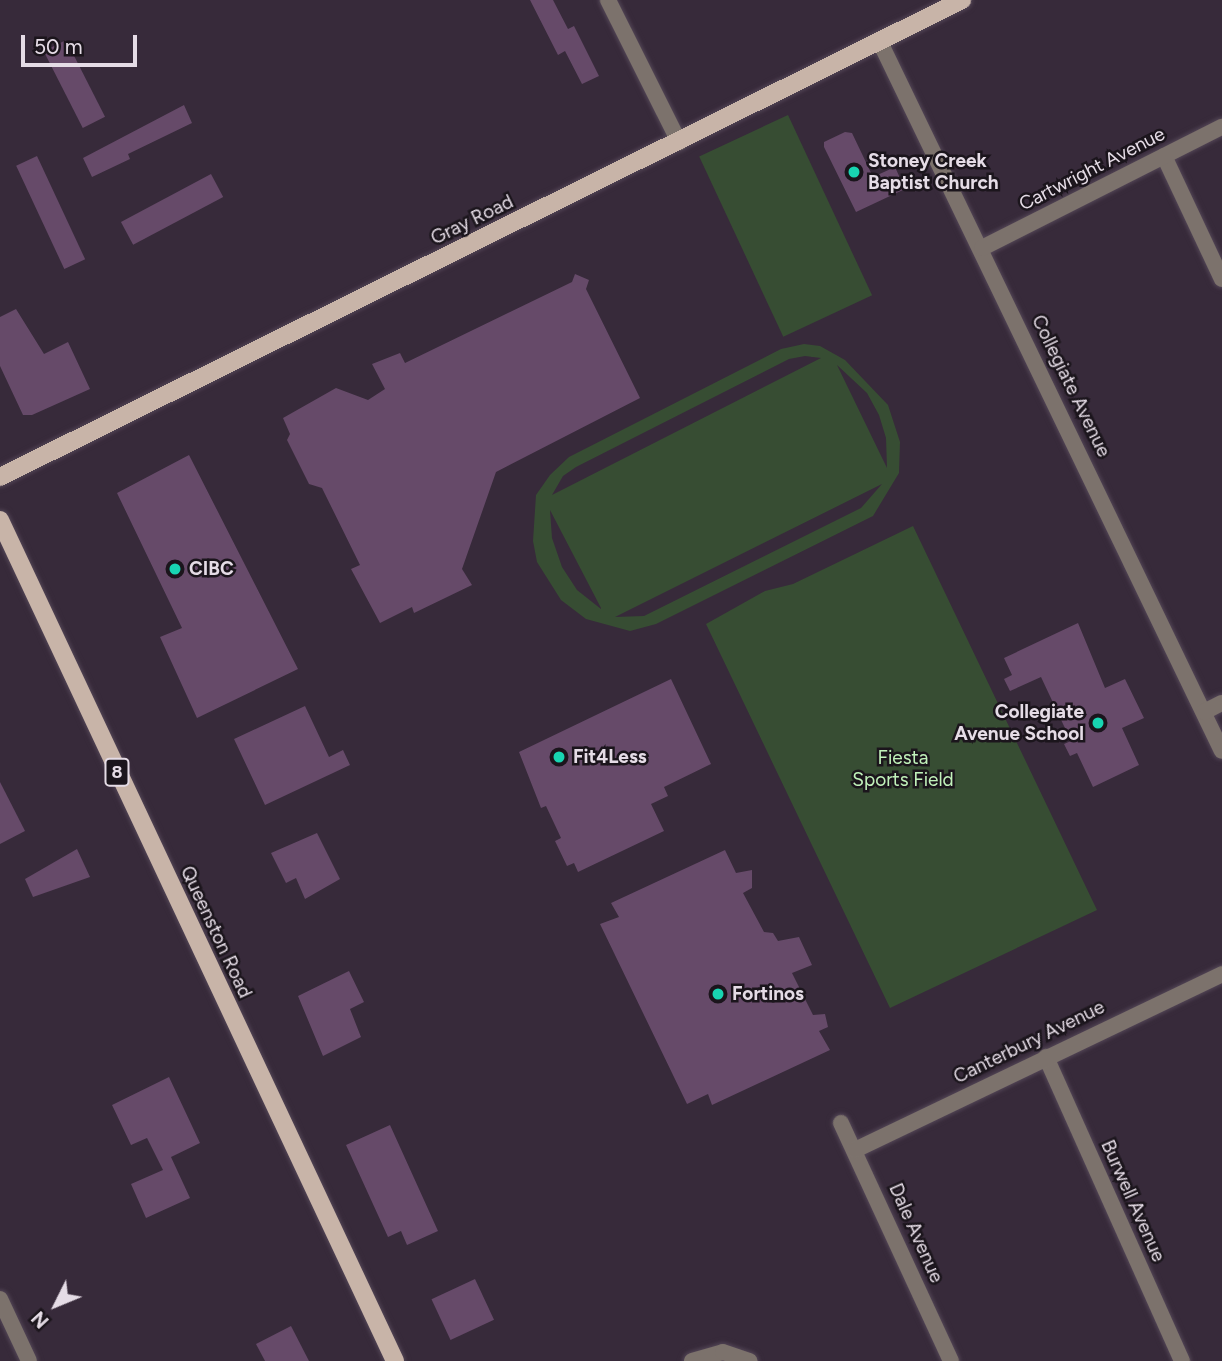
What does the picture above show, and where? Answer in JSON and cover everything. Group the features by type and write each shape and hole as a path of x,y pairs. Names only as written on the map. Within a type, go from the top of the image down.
{"main road":[{"name":"Gray Road","path":"0,477 962,0"},
{"name":"Queenston Road","path":"0,520 394,1361"}],"street":[{"path":"608,0 679,142"},
{"name":"Collegiate Avenue","path":"879,40 982,248 1222,751"},
{"name":"Cartwright Avenue","path":"982,248 1222,127"},
{"path":"1164,156 1222,279"},
{"path":"1204,712 1222,703"},
{"name":"Canterbury Avenue","path":"855,1150 1222,974"},
{"name":"Burwell Avenue","path":"1046,1057 1182,1361"},
{"name":"Dale Avenue","path":"841,1123 951,1361"},
{"path":"0,1299 29,1361"},
{"path":"692,1361 723,1352 749,1361"}],"green space":[{"path":"788,115 872,295 783,337 699,156"},
{"path":"804,344 820,346 845,360 888,405 900,442 899,473 873,516 656,624 630,631 586,619 561,600 537,562 533,541 536,495 550,475 569,457 781,349","holes":["805,356 821,358 552,495 563,476 576,467 789,359","837,365 867,393 879,415 886,438 887,468","882,484 861,508 644,616 615,617","550,510 601,609 577,590 562,567 552,538"]},
{"name":"Fiesta Sports Field","path":"913,526 1097,910 890,1008 706,624 765,591 793,584"}],"building":[{"path":"530,0 553,0 568,29 574,26 599,76 582,84 565,51 558,55"},
{"path":"66,40 105,117 83,128 44,51"},
{"path":"184,105 192,123 128,154 130,159 92,177 83,158"},
{"name":"Stoney Creek Baptist Church","path":"845,132 852,133 873,177 895,167 905,189 856,212 824,147 824,142"},
{"path":"37,156 85,259 64,269 16,166"},
{"path":"211,174 223,197 133,245 121,222"},
{"path":"575,274 589,280 586,289 640,398 496,472 462,569 472,585 414,613 412,607 380,623 351,569 360,565 322,488 309,484 287,440 290,434 283,418 336,388 368,400 385,389 372,364 400,353 405,363 572,282"},
{"path":"16,309 44,354 68,342 90,389 32,415 23,415 0,366 0,317"},
{"path":"189,455 298,669 197,718 160,637 182,628 117,493"},
{"path":"1078,623 1105,688 1125,679 1144,718 1122,728 1139,765 1093,787 1077,753 1070,756 1064,744 1071,741 1041,677 1010,691 1004,679 1012,675 1004,658"},
{"path":"671,679 711,764 664,787 668,796 651,804 664,831 578,872 574,863 567,866 555,841 561,838 546,806 541,808 519,752"},
{"path":"305,706 329,757 343,750 350,765 265,805 234,739"},
{"path":"0,782 25,831 0,844"},
{"path":"317,833 340,879 305,899 296,878 286,883 271,853"},
{"path":"77,849 90,877 33,897 25,879"},
{"name":"Fortinos","path":"725,850 736,873 752,870 752,888 743,893 764,932 773,933 778,941 799,937 812,965 792,973 813,1015 825,1014 828,1027 819,1031 830,1050 712,1105 708,1094 687,1104 600,924 619,917 611,903"},
{"path":"349,971 364,1002 350,1009 361,1037 323,1056 298,996"},
{"path":"169,1077 200,1143 171,1157 190,1198 146,1218 131,1184 163,1170 147,1138 131,1145 112,1105"},
{"path":"390,1125 438,1231 407,1245 401,1231 388,1237 346,1145"},
{"path":"475,1279 494,1320 451,1340 431,1299"},
{"path":"291,1326 309,1361 265,1361 256,1344"}],"place":[{"name":"Stoney Creek Baptist Church","path":"854,172"},
{"name":"CIBC","path":"175,569"},
{"name":"Collegiate Avenue School","path":"1098,723"},
{"name":"Fit4Less","path":"559,757"},
{"name":"Fortinos","path":"718,994"}]}
